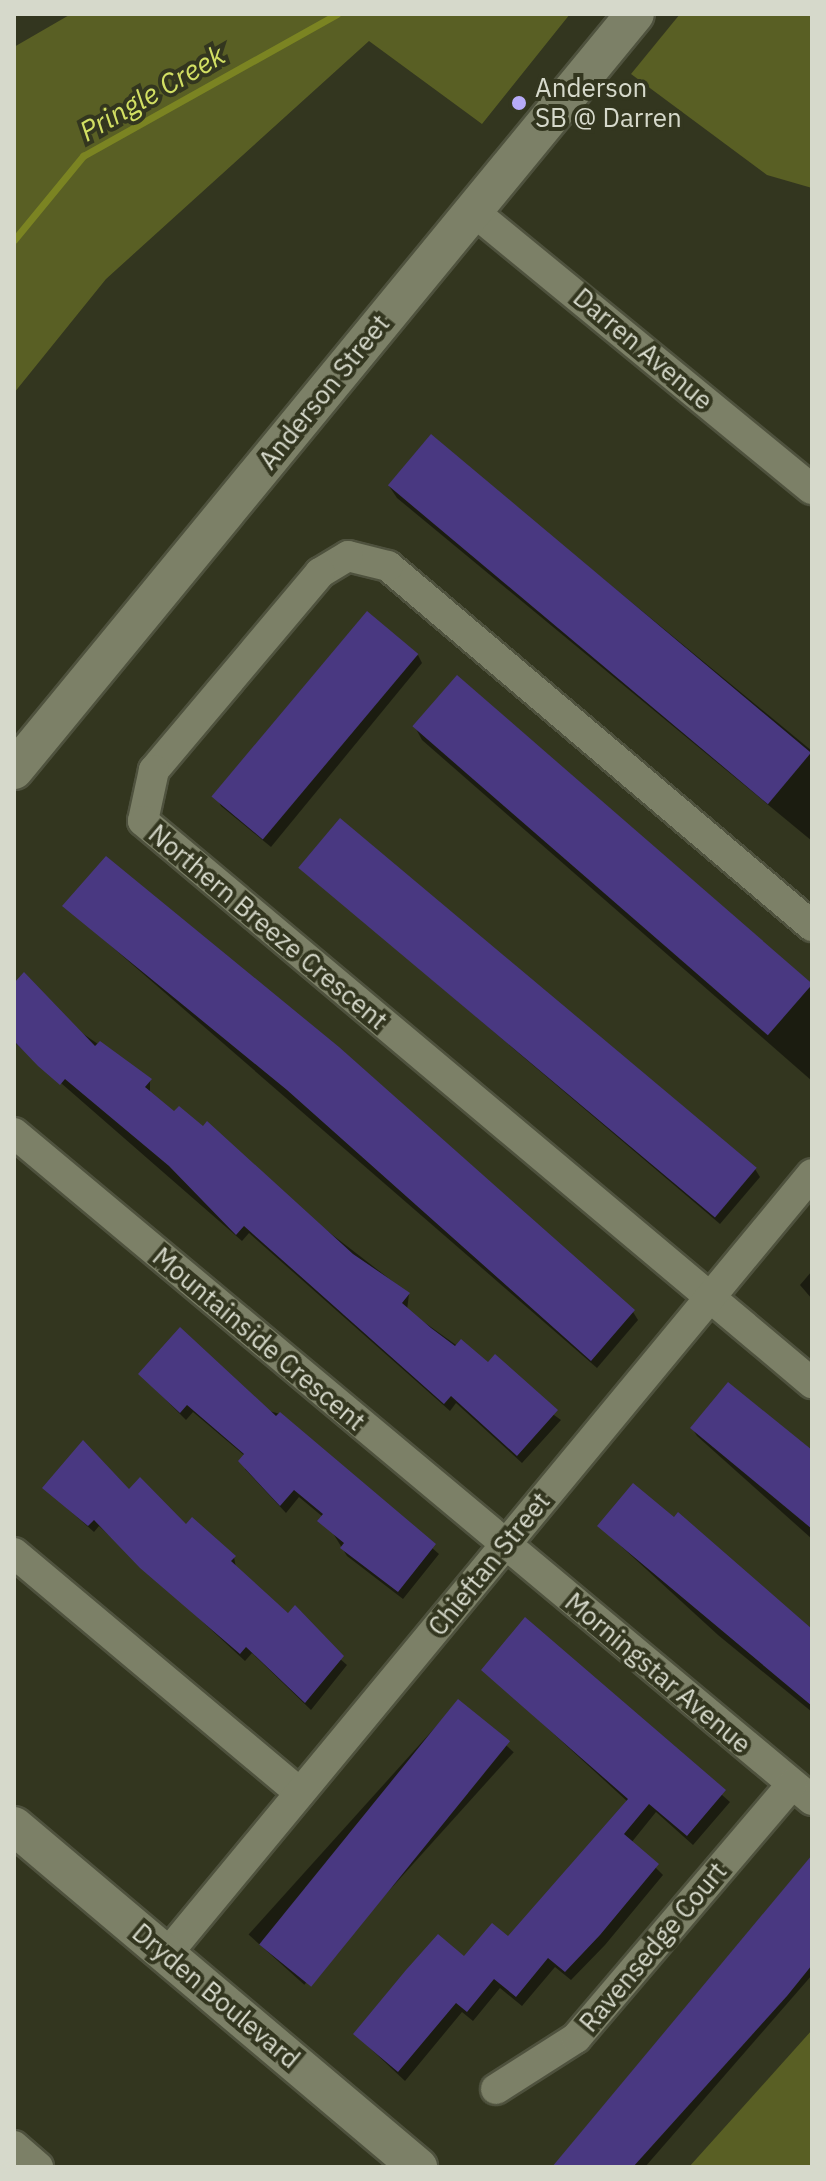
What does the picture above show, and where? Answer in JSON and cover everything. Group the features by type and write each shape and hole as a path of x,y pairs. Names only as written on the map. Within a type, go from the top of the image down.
{"street":[{"name":"Anderson Street","path":"14,770 635,14"},
{"name":"Darren Avenue","path":"473,211 812,489"},
{"name":"Northern Breeze Crescent","path":"707,1299 143,821 154,770 320,573 348,556 388,566 812,926"},
{"name":"Mountainside Crescent","path":"14,1133 505,1545"},
{"name":"Chieftan Street","path":"167,1954 812,1174"},
{"path":"707,1299 812,1383"},
{"name":"Morningstar Avenue","path":"505,1545 802,1792"},
{"path":"14,1553 300,1793"},
{"name":"Ravensedge Court","path":"496,2089 576,2038 802,1792"},
{"name":"Dryden Boulevard","path":"14,1826 418,2167"},
{"path":"14,2146 38,2167"}],"green space":[{"path":"71,14 570,14 482,124 369,41 106,279 14,393 14,47"},
{"path":"680,14 812,14 812,188 767,175 631,74"},
{"path":"812,2030 812,2167 689,2167"}],"building":[{"path":"431,434 811,753 768,804 388,485"},
{"path":"367,611 418,654 263,839 211,796"},
{"path":"457,675 812,984 768,1035 412,726"},
{"path":"340,818 757,1168 715,1217 298,868"},
{"path":"106,856 339,1047 635,1310 591,1361 287,1090 62,906"},
{"path":"24,972 95,1046 100,1041 152,1079 145,1087 174,1111 179,1106 203,1126 207,1121 353,1254 410,1293 402,1303 431,1328 455,1346 461,1339 488,1362 495,1354 558,1410 517,1456 451,1396 444,1404 244,1226 236,1235 169,1166 65,1079 60,1085 38,1066 14,1041 14,983"},
{"path":"180,1327 276,1416 280,1412 436,1544 398,1592 340,1548 344,1543 317,1521 323,1514 294,1490 280,1506 238,1461 244,1454 187,1405 180,1413 138,1374"},
{"path":"728,1382 812,1450 812,1529 690,1428"},
{"path":"83,1440 129,1489 140,1477 186,1524 192,1517 236,1556 231,1561 288,1613 295,1605 344,1656 305,1703 246,1647 240,1654 140,1568 94,1520 88,1526 42,1488"},
{"path":"633,1483 674,1517 678,1512 812,1629 812,1706 597,1526"},
{"path":"525,1617 726,1790 687,1836 649,1804 624,1834 659,1864 600,1935 565,1972 548,1958 516,1997 494,1979 467,2012 456,2003 398,2072 353,2034 406,1970 438,1934 464,1956 492,1923 508,1936 628,1799 481,1670"},
{"path":"458,1699 510,1741 311,1987 259,1945"},
{"path":"812,1855 812,1965 787,1996 633,2167 552,2167"}],"waterway":[{"name":"Pringle Creek","path":"14,240 83,156 337,14"}],"place":[{"name":"Anderson SB @ Darren","path":"519,103"}]}
